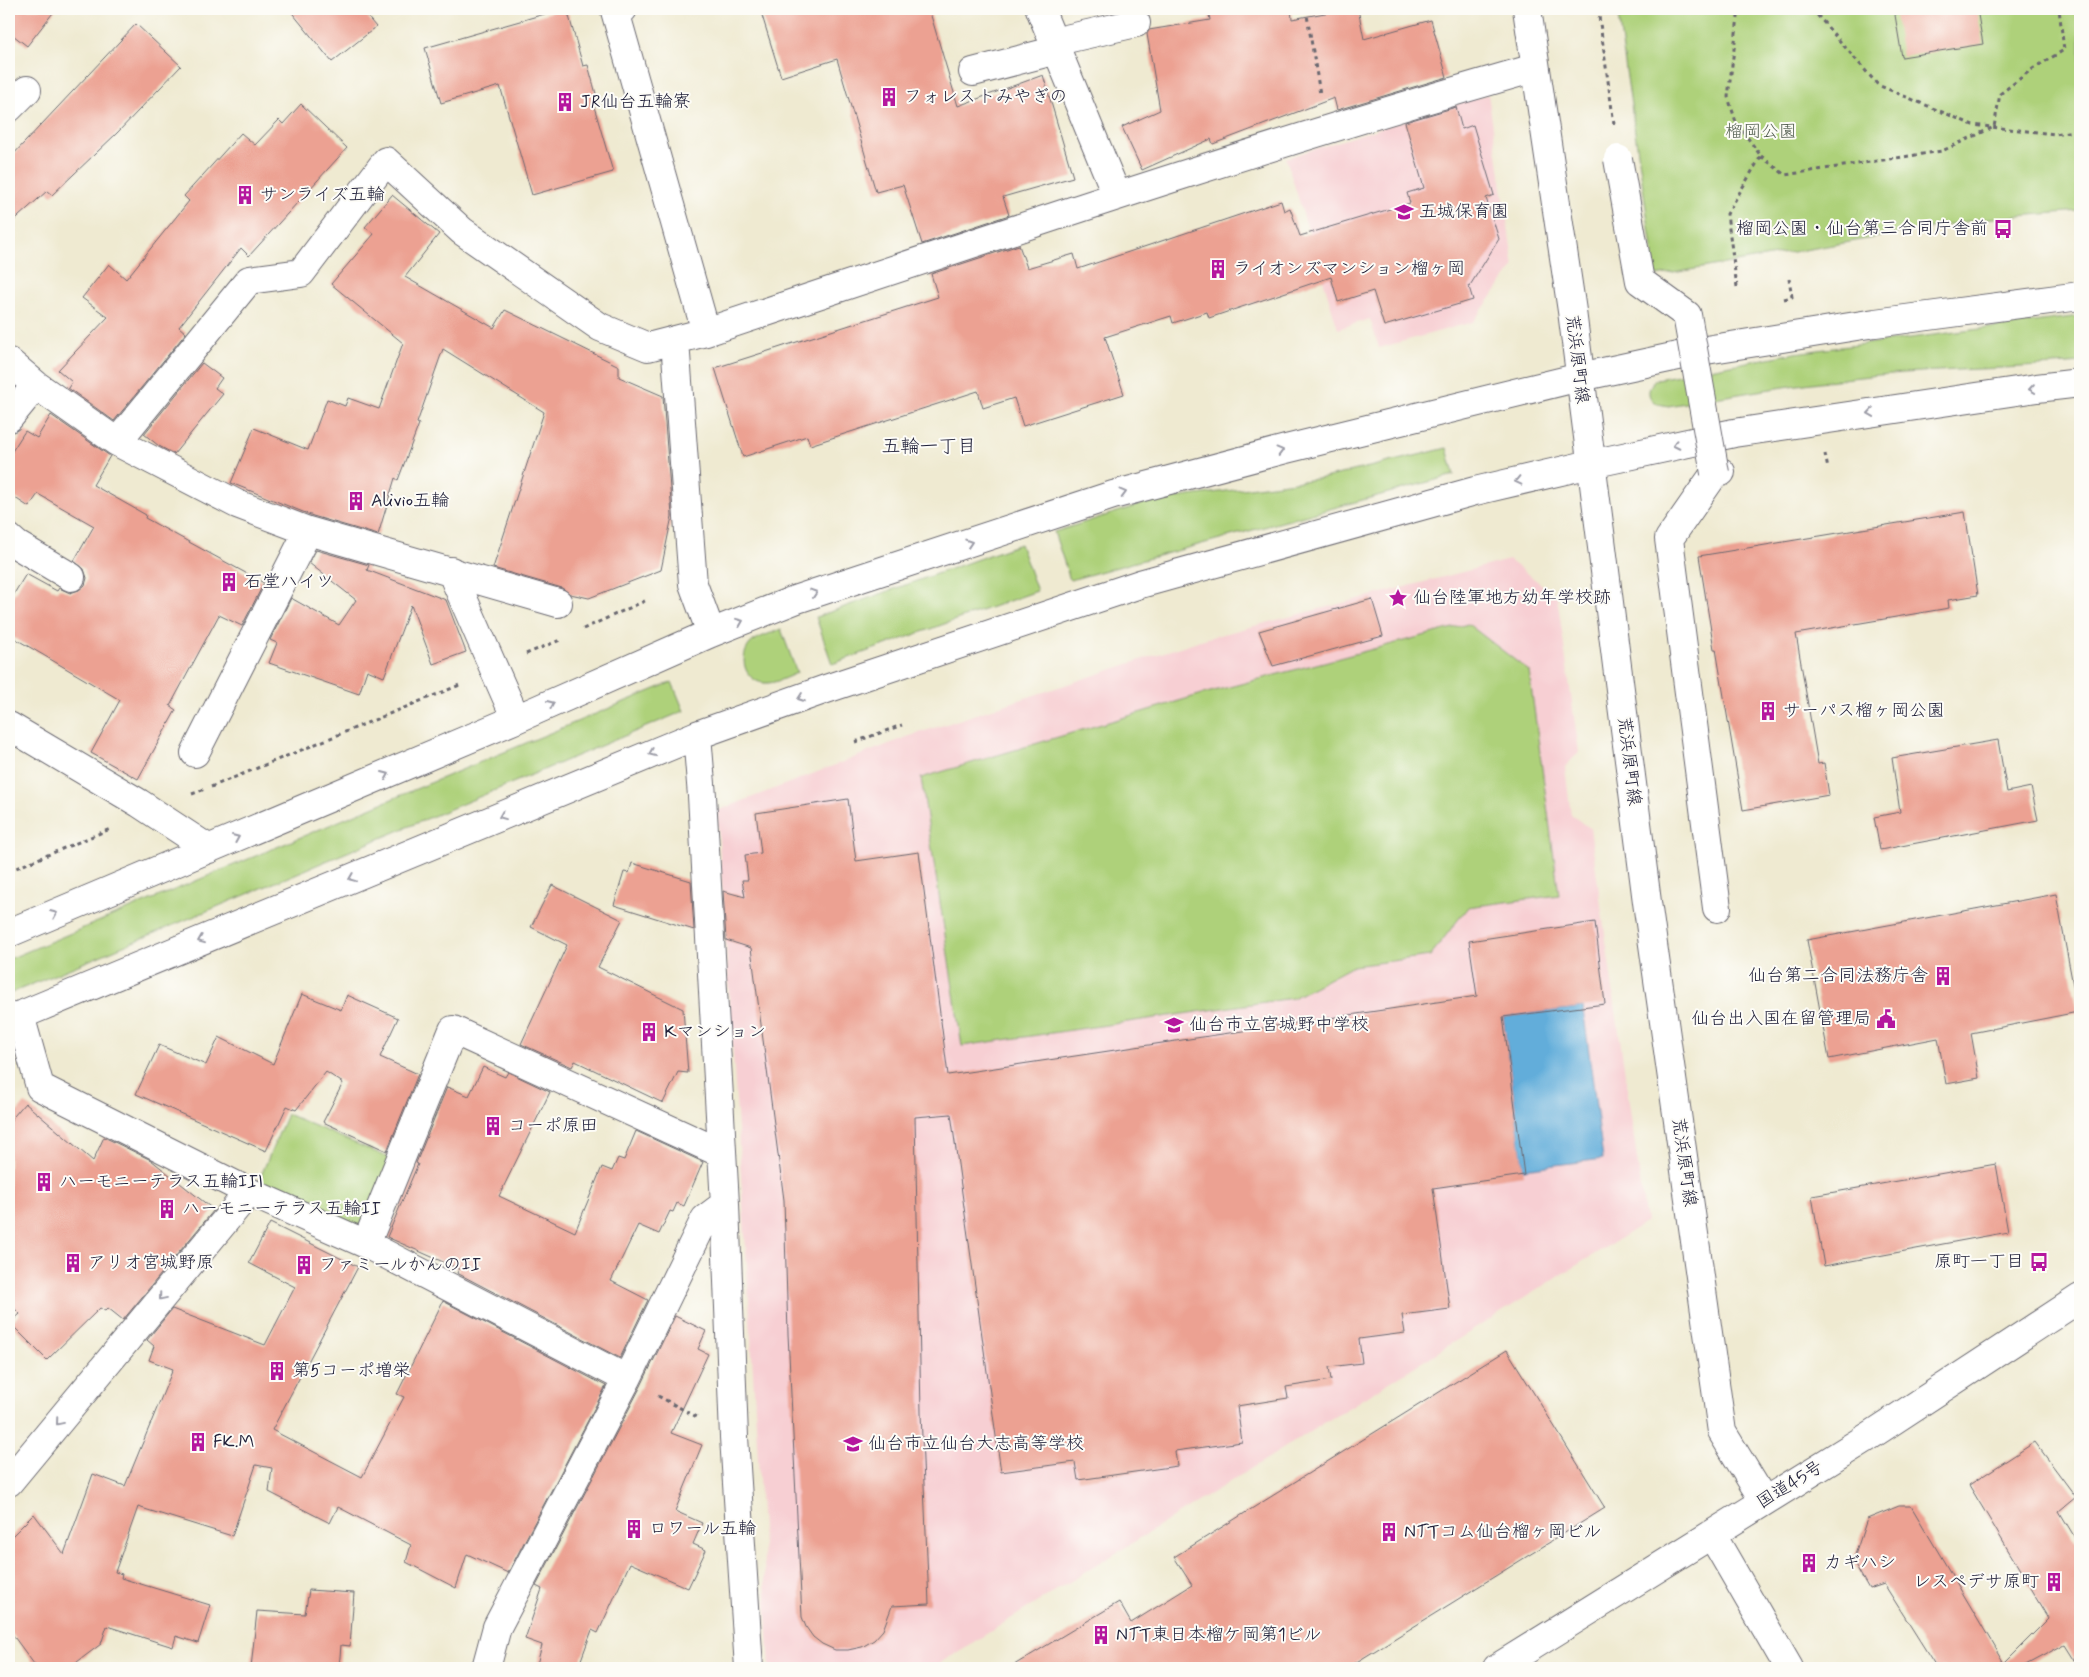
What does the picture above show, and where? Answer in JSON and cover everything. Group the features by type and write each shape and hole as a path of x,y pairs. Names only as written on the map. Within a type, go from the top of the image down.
{"main road":[{"path":"623,9 615,11 706,332"},
{"path":"1040,9 1117,196"},
{"name":"荒浜原町線","path":"1527,9 1580,377 1647,902 1722,1432 1764,1501"},
{"path":"973,72 1136,23"},
{"path":"116,442 250,280 301,273 386,161 462,232 600,327 648,347 706,332 1117,196 1325,130 1535,68"},
{"path":"1618,159 1640,281 1687,315 1718,473 1669,540 1717,908"},
{"path":"9,932 209,850 516,719 711,633 797,599 1113,496 1286,450 1580,377 1706,350 1875,323 2080,296"},
{"path":"675,341 693,584 711,633"},
{"path":"9,362 36,386 116,442 238,504 308,531 558,603"},
{"path":"627,1379 366,1244 249,1192 40,1087 14,1017 697,735 826,689 1140,584 1475,491 1734,433 2080,383"},
{"path":"9,418 36,386"},
{"path":"195,754 308,531"},
{"path":"9,538 17,545 71,577"},
{"path":"451,571 516,719"},
{"path":"9,726 139,803 209,850"},
{"path":"697,735 725,1204 734,1437 748,1668"},
{"path":"366,1244 453,1030 721,1153"},
{"path":"9,1482 249,1192"},
{"path":"486,1668 496,1627 627,1379 705,1220 725,1204"},
{"name":"国道45号","path":"1497,1668 1868,1437 2080,1298"},
{"path":"1712,1535 1789,1668"}],"path":[{"path":"1306,9 1325,130"},
{"path":"1598,9 1618,159"},
{"path":"1739,9 1728,97 1736,122 1761,156 1786,175 1942,151 1994,127"},
{"path":"1812,9 1878,85 1973,125 2055,134 2080,130"},
{"path":"1994,127 2000,94 2031,70 2064,50 2059,9"},
{"path":"1737,288 1727,214 1761,156"},
{"path":"1789,278 1792,297"},
{"path":"1825,454 1828,469"},
{"path":"187,797 465,682"},
{"path":"856,742 902,725"},
{"path":"9,871 112,828"},
{"path":"627,1379 734,1437"}],"shaded area":[{"name":"五城保育園","path":"1488,94 1514,267 1473,322 1379,348 1370,319 1338,329 1286,158"},
{"name":"仙台市立宮城野中学校","path":"1509,560 1557,596 1579,752 1565,767 1571,815 1590,828 1646,1222 932,1668 770,1668 746,1251 717,811 907,737 1204,639"}],"green space":[{"name":"榴岡公園","path":"1617,9 2080,9 2080,211 1981,219 1656,276"},
{"path":"2080,316 2080,363 1879,375 1799,385 1668,406 1654,403 1649,393 1650,387 1657,379 1795,353"},
{"path":"1447,448 1454,475 1070,580 1054,532 1152,501 1324,478"},
{"path":"1020,544 1037,591 832,664 816,617"},
{"path":"1468,624 1529,671 1559,895 1468,907 1430,956 1353,966 1293,998 962,1046 921,778 1199,695"},
{"path":"781,629 797,673 772,682 764,683 757,681 752,678 745,668 744,656 746,650 757,639"},
{"path":"672,682 684,711 9,994 9,959"},
{"path":"287,1114 392,1159 359,1230 257,1185"}],"water":[{"path":"1583,1007 1603,1159 1523,1169 1503,1017"}],"building":[{"path":"9,9 56,9 27,46 9,32"},
{"path":"289,9 361,9 376,27 332,62"},
{"name":"JR仙台五輪寮","path":"567,9 583,66 588,65 598,101 593,103 613,172 532,195 500,86 441,103 425,48"},
{"path":"760,9 929,9 958,106 1043,75 1073,177 1003,197 1009,215 922,244 903,185 876,192 837,59 781,77"},
{"path":"1208,9 1291,9 1292,19 1347,9 1358,9 1364,39 1431,20 1447,77 1337,110 1334,98 1213,144 1211,139 1142,170 1122,127 1160,110 1147,34 1149,30 1210,20"},
{"path":"1894,9 1977,9 1983,44 1902,57"},
{"path":"136,24 181,66 117,133 52,195 47,191 9,225 9,159"},
{"path":"301,104 347,148 249,256 241,248 179,327 186,333 114,421 68,388 72,382 58,370 108,317 82,298 109,264 126,279 189,201 184,196 241,133 255,145 279,120 283,124"},
{"path":"1456,107 1462,129 1473,125 1494,195 1486,198 1499,239 1469,287 1473,300 1384,326 1373,291 1338,302 1331,277 1209,318 1207,312 1173,323 1171,316 1105,337 1124,394 1023,426 1014,398 983,408 978,391 810,445 807,436 743,457 715,368 938,297 931,274 1019,245 1027,268 1074,254 1078,269 1281,201 1284,211 1290,208 1300,236 1410,203 1407,193 1424,188 1405,122"},
{"path":"392,195 439,234 405,277 494,328 505,310 619,366 619,377 663,396 672,516 661,570 589,598 570,594 562,588 493,568 544,412 443,349 417,423 419,424 398,480 395,478 378,535 313,516 231,483 254,428 308,450 327,399 345,406 348,398 379,409 403,343 331,284 374,234 365,227"},
{"path":"202,363 222,378 215,388 223,394 174,454 159,446 144,434"},
{"path":"51,415 110,456 93,485 146,515 145,518 264,583 242,626 219,615 170,706 176,710 138,779 91,753 120,700 9,635 9,602 26,574 57,591 59,588 70,593 79,590 85,585 87,578 84,569 74,561 94,526 38,494 29,507 9,494 9,456 25,431 37,438"},
{"name":"サーパス榴ヶ岡公園","path":"1965,512 1978,595 1948,600 1949,608 1796,634 1818,764 1824,763 1829,795 1743,810 1699,556"},
{"path":"316,550 369,565 367,570 446,600 466,652 433,664 411,605 384,677 367,670 359,694 269,663 277,643 270,640 291,598 339,625 356,600 309,563"},
{"path":"1372,599 1383,636 1273,666 1259,631"},
{"path":"1998,740 2007,792 2031,787 2038,820 1880,850 1874,817 1900,812 1892,758"},
{"path":"848,799 856,861 919,852 948,1075 1477,996 1469,941 1595,922 1605,1004 1503,1017 1524,1175 1433,1188 1450,1309 1402,1315 1405,1333 1359,1339 1362,1363 1329,1367 1331,1380 1286,1387 1288,1398 1237,1406 1242,1442 1175,1451 1177,1466 1078,1480 1075,1462 1001,1472 951,1114 915,1117 921,1413 929,1604 892,1606 883,1630 874,1640 862,1647 835,1650 813,1637 802,1617 788,1334 784,1200 751,948 726,940 723,891 745,897 742,880 748,880 745,855 761,853 756,813"},
{"path":"632,863 691,881 694,930 614,905 624,872 629,873"},
{"path":"552,885 622,920 598,967 683,1009 688,1073 678,1072 663,1103 575,1061 572,1067 521,1044 567,945 531,927"},
{"name":"仙台第二合同法務庁舎","path":"2056,894 2078,1012 1971,1033 1979,1078 1946,1084 1938,1038 1829,1059 1807,940"},
{"path":"302,994 341,1010 347,995 398,1018 380,1057 418,1074 387,1151 323,1122 343,1083 326,1072 296,1110 287,1106 266,1151 136,1094 159,1045 206,1065 219,1037 273,1064"},
{"path":"483,1067 505,1077 508,1072 550,1092 499,1196 575,1232 602,1167 612,1171 618,1158 624,1160 636,1131 703,1162 684,1206 677,1203 673,1212 670,1211 659,1234 638,1225 611,1281 648,1300 620,1358 457,1273 459,1269 387,1237 418,1164 416,1163 447,1087 469,1096"},
{"path":"25,1103 93,1161 104,1137 151,1160 214,1210 123,1320 108,1308 105,1311 100,1308 47,1360 10,1323 20,1314 9,1303 9,1122"},
{"path":"1996,1164 2008,1232 1824,1266 1812,1196"},
{"path":"270,1223 358,1267 272,1430 362,1477 404,1397 397,1394 443,1301 606,1386 508,1573 467,1554 456,1588 406,1562 411,1545 338,1507 330,1523 269,1492 272,1468 256,1465 232,1536 138,1507 115,1572 122,1574 121,1578 210,1605 198,1643 176,1636 173,1647 107,1626 101,1644 69,1668 37,1668 9,1630 9,1539 34,1514 64,1554 93,1474 125,1486 173,1369 149,1360 154,1346 147,1340 172,1309 265,1345 295,1287 249,1263"},
{"path":"675,1316 706,1331 698,1349 708,1354 671,1433 702,1445 675,1511 702,1523 693,1544 706,1550 688,1588 630,1563 598,1633 592,1630 578,1668 536,1668 542,1645 525,1639 542,1589 536,1586 641,1386"},
{"name":"NTTコム仙台榴ヶ岡ビル","path":"1507,1350 1605,1508 1347,1668 1009,1668 1119,1602 1131,1623 1192,1585 1174,1557"},
{"path":"2035,1442 2076,1497 2059,1511 2080,1546 2080,1668 2065,1644 2020,1668 1937,1668 1884,1584 1869,1589 1853,1561 1867,1519 1899,1506 1911,1506 2004,1663 2049,1618 1969,1485"},
{"path":"309,1590 354,1593 350,1646 341,1645 339,1668 251,1668 257,1611 305,1614"}],"place":[{"name":"フォレストみやぎの","path":"889,97"},
{"name":"JR仙台五輪寮","path":"565,102"},
{"name":"サンライズ五輪","path":"245,195"},
{"name":"五城保育園","path":"1404,212"},
{"name":"榴岡公園・仙台第三合同庁舎前","path":"2003,229"},
{"name":"ライオンズマンション榴ヶ岡","path":"1218,269"},
{"name":"Alivio五輪","path":"356,501"},
{"name":"石堂ハイツ","path":"229,582"},
{"name":"仙台陸軍地方幼年学校跡","path":"1398,598"},
{"name":"サーパス榴ヶ岡公園","path":"1768,711"},
{"name":"仙台第二合同法務庁舎","path":"1943,976"},
{"name":"仙台出入国在留管理局","path":"1886,1019"},
{"name":"仙台市立宮城野中学校","path":"1174,1025"},
{"name":"Kマンション","path":"649,1032"},
{"name":"コーポ原田","path":"493,1126"},
{"name":"ハーモニーテラス五輪III","path":"44,1182"},
{"name":"ハーモニーテラス五輪II","path":"167,1209"},
{"name":"原町一丁目","path":"2039,1262"},
{"name":"アリオ宮城野原","path":"73,1263"},
{"name":"ファミールかんのII","path":"304,1265"},
{"name":"第5コーポ増栄","path":"277,1371"},
{"name":"FK.M","path":"198,1442"},
{"name":"仙台市立仙台大志高等学校","path":"853,1444"},
{"name":"ロワール五輪","path":"634,1529"},
{"name":"NTTコム仙台榴ヶ岡ビル","path":"1389,1532"},
{"name":"カギハシ","path":"1809,1563"},
{"name":"レスペデサ原町","path":"2054,1582"},
{"name":"NTT東日本榴ケ岡第1ビル","path":"1101,1635"}],"district":[{"name":"五輪一丁目","path":"929,446"}]}
